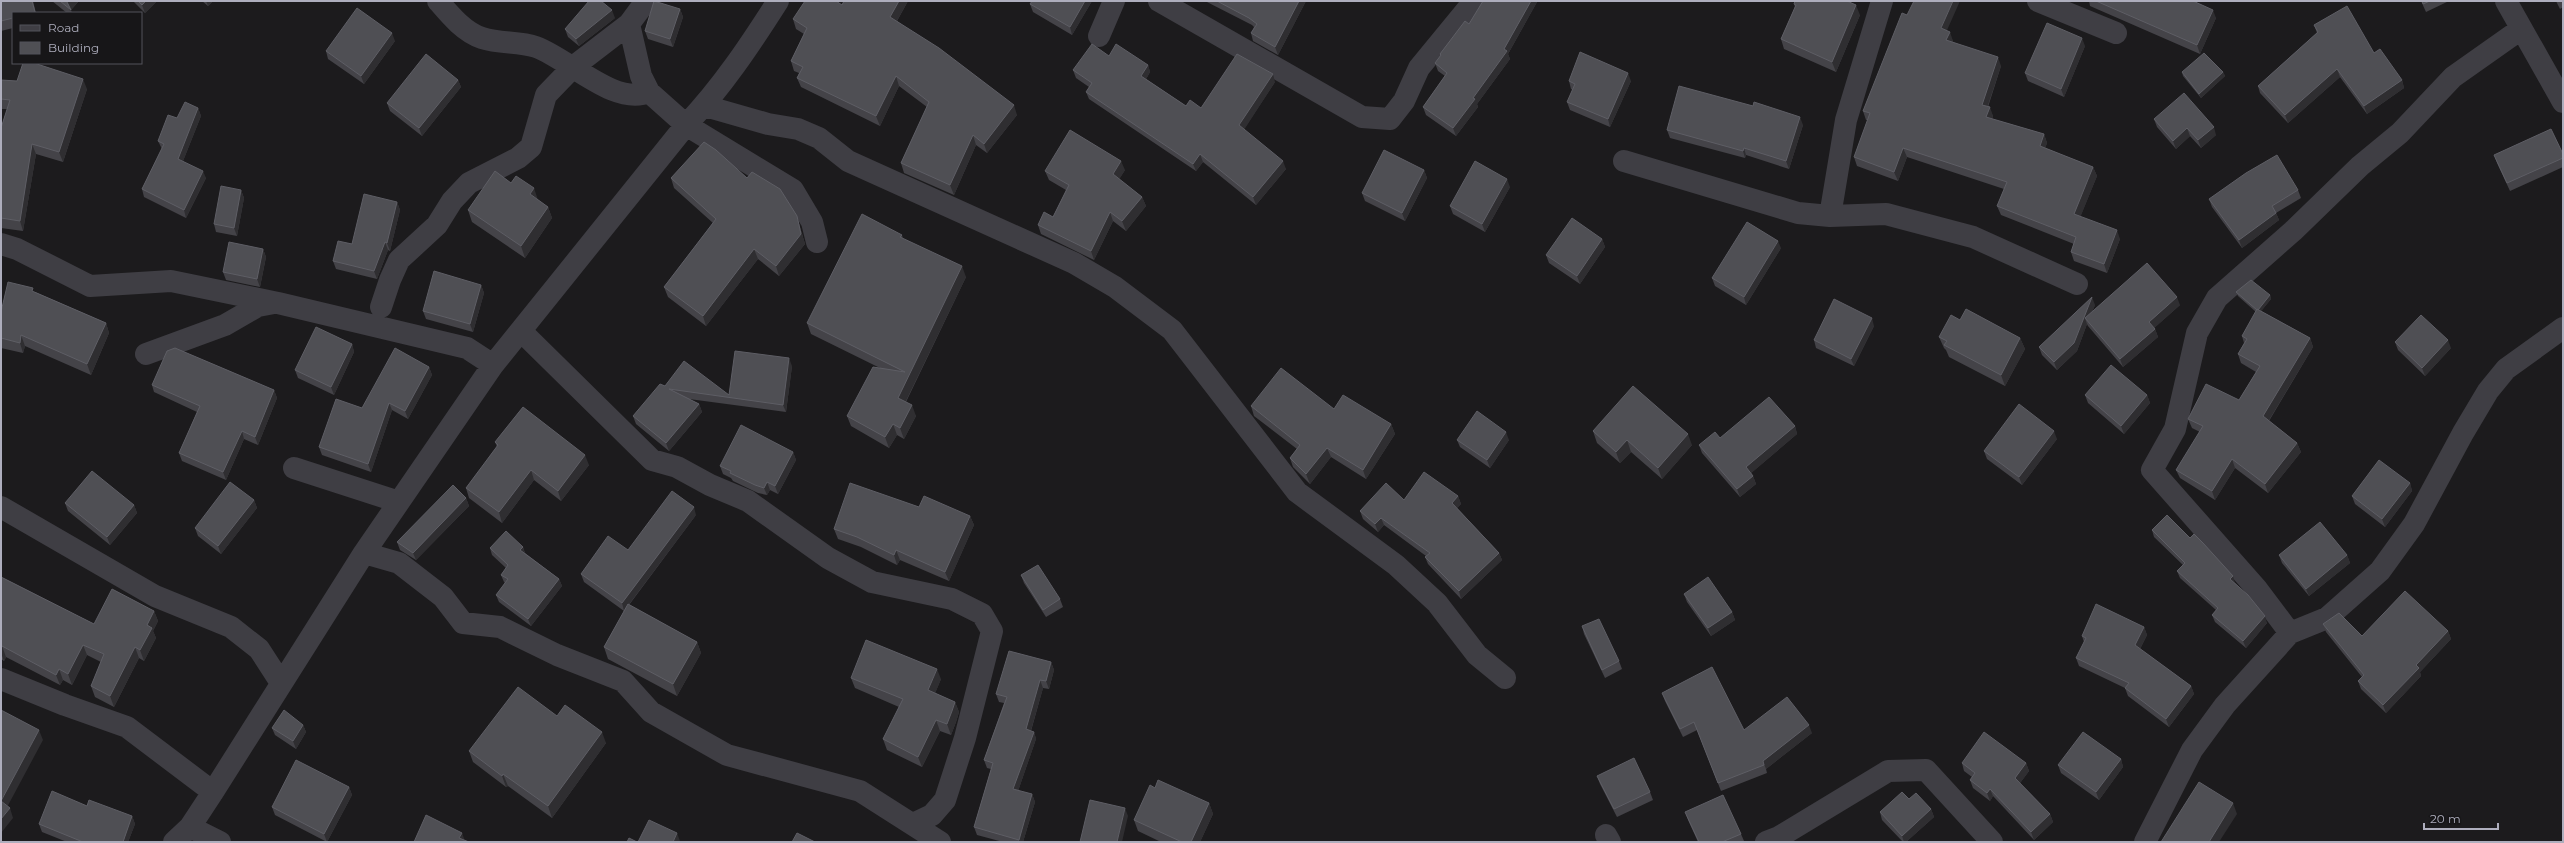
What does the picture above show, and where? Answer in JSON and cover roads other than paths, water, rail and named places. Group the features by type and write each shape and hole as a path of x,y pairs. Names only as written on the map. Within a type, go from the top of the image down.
{"street":[{"path":"438,1 456,21 482,38 520,42 539,48 573,67 604,87 639,97 649,92"},
{"path":"381,306 399,260 437,224 452,201 469,183 518,158 531,147 546,95 573,67 629,24 646,1"},
{"path":"174,842 190,826 214,792 364,553 493,365 686,125 704,106 743,55 778,1"},
{"path":"1099,36 1114,1"},
{"path":"1159,1 1362,117 1390,119 1404,101 1419,68 1474,1"},
{"path":"1830,216 1846,120 1882,1"},
{"path":"2038,1 2116,33"},
{"path":"2506,1 2563,102"},
{"path":"629,24 641,76 649,92 686,125 793,190 812,222 817,242"},
{"path":"2290,633 2257,589 2152,470 2175,429 2198,334 2217,298 2293,231 2360,166 2400,133 2453,77 2521,29"},
{"path":"704,106 768,124 798,129 819,138 848,161 1074,262 1115,287 1172,330 1297,492 1396,564 1437,603 1477,655 1505,678"},
{"path":"1624,160 1798,214 1830,216 1886,214 1973,237 2077,284"},
{"path":"1,244 18,249 90,286 170,281 278,303 467,348 493,365"},
{"path":"146,354 225,324 258,306 278,303"},
{"path":"2145,842 2192,750 2225,705 2290,633 2328,618 2380,570 2414,524 2463,433 2488,391 2506,368 2563,328"},
{"path":"521,331 652,460 677,467 710,485 748,502 828,558 872,582 952,599 982,614 992,631 965,738 945,800 932,815 913,824"},
{"path":"294,468 400,502"},
{"path":"1,507 156,596 231,627 259,649 281,683"},
{"path":"364,553 399,563 443,598 463,623 500,627 557,655 623,681 651,712 727,755 860,791 940,842"},
{"path":"1,679 65,705 127,727 214,792"},
{"path":"1766,842 1779,837 1888,771 1926,770 1992,842"},
{"path":"190,826 220,842"}]}
